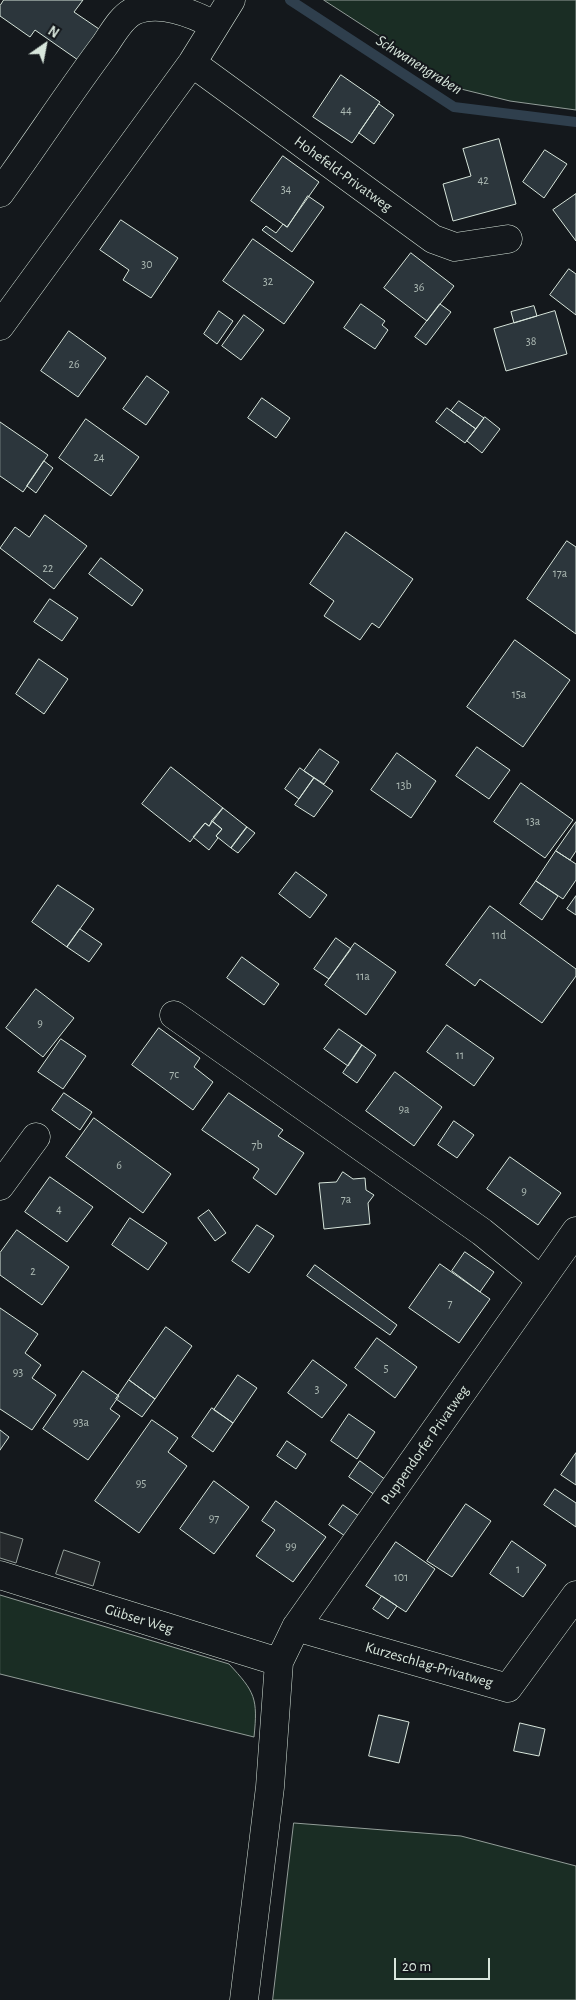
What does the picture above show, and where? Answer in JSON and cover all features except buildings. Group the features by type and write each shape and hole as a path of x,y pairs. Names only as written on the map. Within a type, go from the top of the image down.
{"street":[{"path":"0,326 192,63 214,25 231,1"},
{"path":"0,193 100,51 125,6 171,8 201,18 214,25"},
{"name":"Hohefeld-Privatweg","path":"192,63 433,239 455,247 508,239"},
{"path":"174,1015 482,1232 541,1280"},
{"path":"0,1186 36,1137"},
{"name":"Puppendorfer Privatweg","path":"279,1662 296,1627 576,1231"},
{"name":"Gübser Weg","path":"0,1575 279,1662"},
{"name":"Kurzeschlag-Privatweg","path":"296,1627 508,1688 576,1594"},
{"path":"244,2000 270,1787 279,1662"}],"green space":[{"path":"324,0 576,0 576,110 510,101 461,89"},
{"path":"0,1595 229,1664 253,1696 255,1704 254,1737 0,1674"},
{"path":"294,1823 461,1836 576,1866 576,2000 273,2000"}],"shaded area":[{"path":"0,1532 23,1539 16,1563 0,1558"},
{"path":"64,1550 100,1562 93,1586 56,1574"}],"waterway":[{"name":"Schwanengraben","path":"290,0 454,107 576,122"}]}
